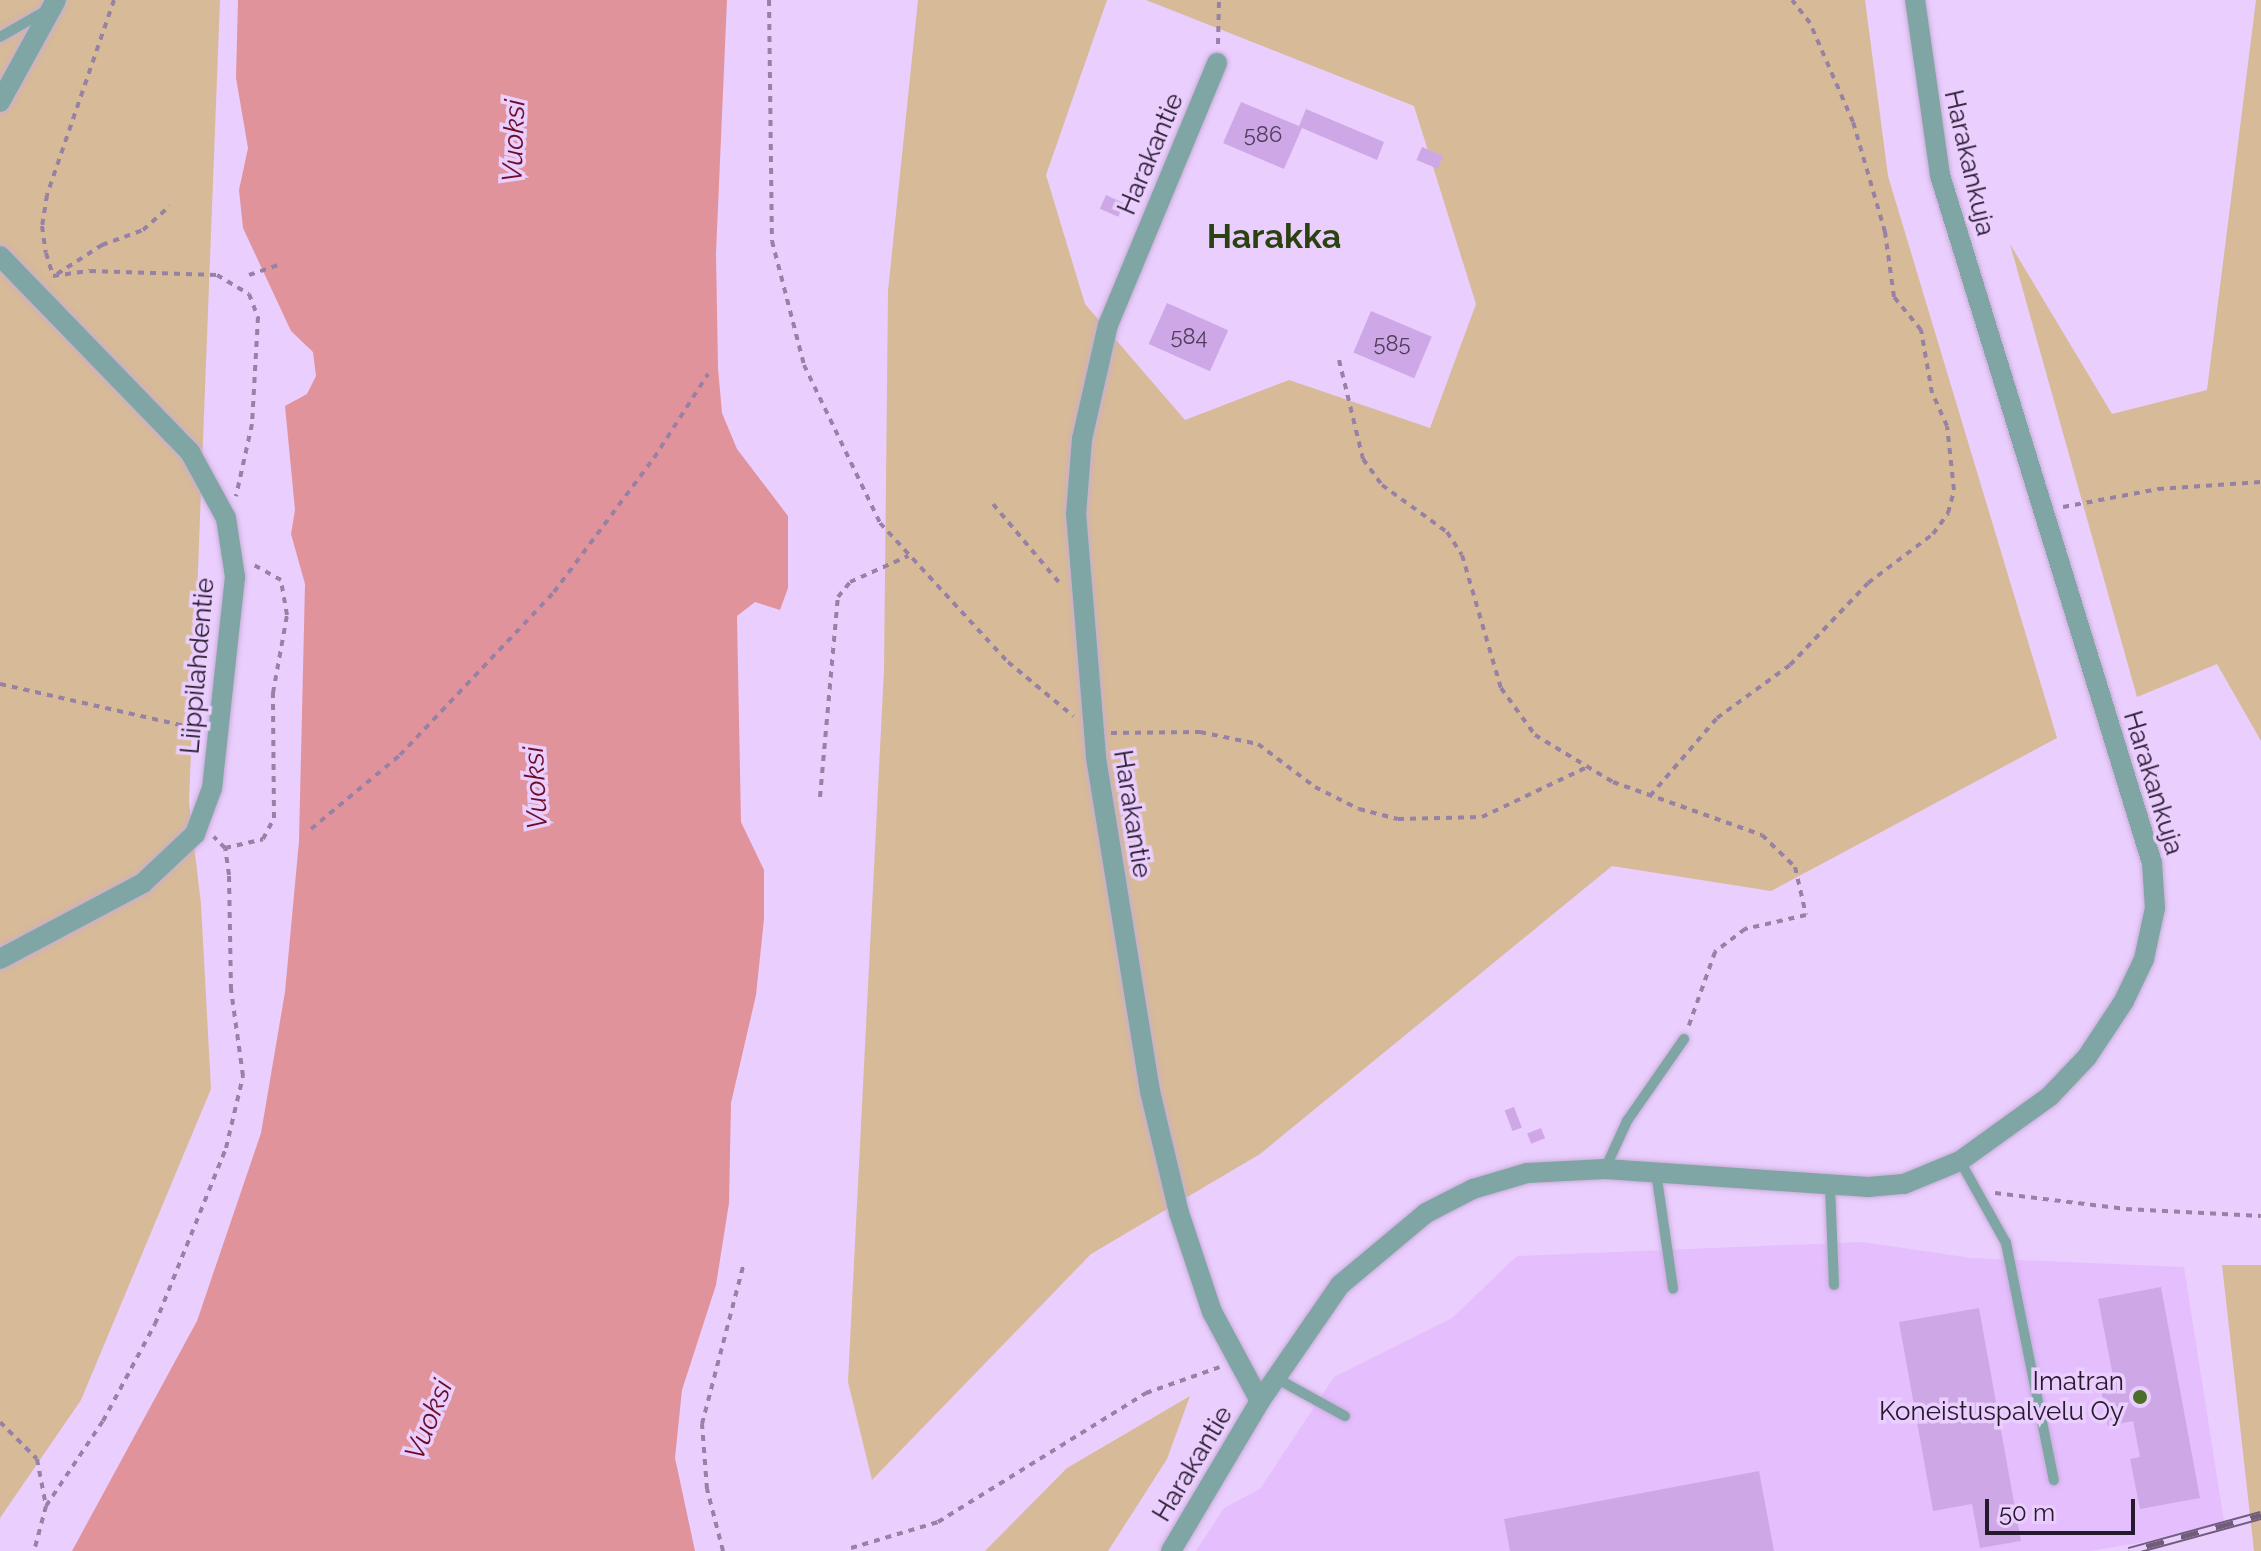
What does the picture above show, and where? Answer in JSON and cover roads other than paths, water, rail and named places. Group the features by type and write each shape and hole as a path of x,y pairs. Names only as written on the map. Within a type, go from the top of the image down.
{"street":[{"name":"Harakankuja","path":"1260,1401 1340,1285 1426,1213 1473,1189 1527,1173 1605,1169 1830,1186 1904,1184 1960,1161 2050,1096 2087,1057 2124,1001 2144,959 2155,908 2152,863 1940,175 1915,0"},
{"path":"0,102 54,3"},
{"name":"Harakantie","path":"1171,1551 1260,1401 1212,1312 1179,1213 1150,1091 1093,733 1080,606 1076,515 1082,439 1108,325 1217,63"},
{"name":"Liippilahdentie","path":"0,256 190,452 226,518 232,559 220,735 212,788 195,834 143,883 0,959"}],"lane":[{"path":"0,37 54,3"},
{"path":"1605,1169 1627,1121 1684,1039"},
{"path":"1960,1161 1981,1191 2006,1243 2022,1301 2054,1480"},
{"path":"1656,1172 1673,1289"},
{"path":"1830,1186 1834,1285"},
{"path":"1274,1377 1345,1416"}],"water":[{"name":"Vuoksi","path":"238,0 727,0 716,253 722,413 737,449 788,516 788,588 780,610 755,602 737,616 741,822 764,870 764,919 756,995 731,1103 729,1203 716,1285 682,1390 675,1458 695,1551 72,1551 197,1321 261,1133 285,992 299,841 305,584 291,534 295,510 285,406 307,394 316,376 313,352 291,331 243,228 239,190 248,148 236,78"}],"railway":[{"path":"2129,1551 2261,1515"}],"place":[{"name":"Imatran Koneistuspalvelu Oy","path":"2140,1397"}],"district":[{"name":"Harakka","path":"1274,237"}]}
